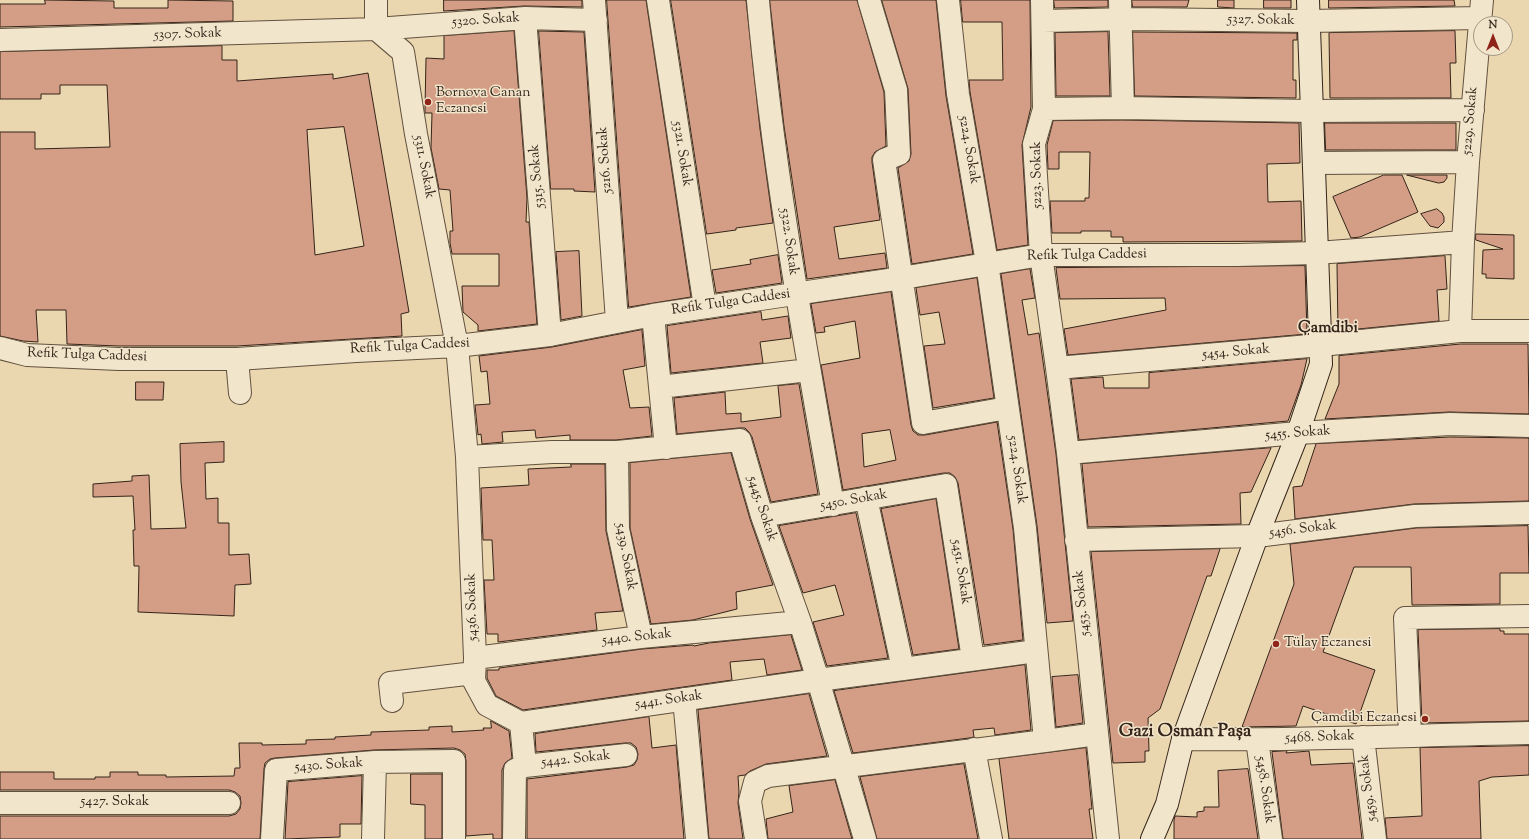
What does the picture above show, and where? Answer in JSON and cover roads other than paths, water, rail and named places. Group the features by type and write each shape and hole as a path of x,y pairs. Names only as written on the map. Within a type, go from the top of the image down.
{"street":[{"path":"376,0 376,29"},
{"name":"5321. Sokak","path":"658,0 705,307"},
{"path":"869,0 896,90 899,154 884,160 923,423 1007,408"},
{"name":"5224. Sokak","path":"948,0 958,94 987,263 1025,528 1045,741"},
{"name":"5322. Sokak","path":"758,1 762,53 796,294 833,505"},
{"name":"5327. Sokak","path":"1042,10 1308,11 1481,9"},
{"name":"5229. Sokak","path":"1460,331 1463,242 1468,162 1481,9"},
{"name":"5320. Sokak","path":"376,29 525,18 595,10"},
{"name":"5216. Sokak","path":"595,10 617,321"},
{"name":"5223. Sokak","path":"1041,255 1034,144 1044,109 1042,10"},
{"path":"1120,10 1123,108"},
{"path":"1152,839 1167,804 1183,740 1257,536 1298,433 1321,364 1308,11"},
{"name":"5315. Sokak","path":"525,18 550,335"},
{"name":"5307. Sokak","path":"0,40 376,29"},
{"name":"5311. Sokak","path":"376,29 403,52 416,134 457,346"},
{"path":"1044,109 1123,108 1312,111 1472,110"},
{"path":"1314,163 1468,162"},
{"name":"Refik Tulga Caddesi","path":"0,348 34,356 119,359 237,359 457,346 550,335 653,315 902,278 1041,255 1238,255 1318,253 1463,242"},
{"path":"1041,255 1057,368"},
{"path":"653,315 666,448"},
{"name":"5454. Sokak","path":"1057,368 1321,345 1460,331 1529,331"},
{"name":"5436. Sokak","path":"457,346 467,457 475,665 474,681 487,705 521,723"},
{"path":"237,359 240,394"},
{"name":"5453. Sokak","path":"1057,368 1068,453 1108,839"},
{"path":"660,387 809,370"},
{"name":"5455. Sokak","path":"1068,453 1298,433 1450,424 1529,426"},
{"name":"5445. Sokak","path":"467,457 552,452 617,452 740,440 762,516 800,622 865,839"},
{"name":"5439. Sokak","path":"617,452 618,529 641,637"},
{"name":"5450. Sokak","path":"762,516 946,485"},
{"name":"5451. Sokak","path":"946,485 973,659"},
{"path":"866,498 903,669"},
{"name":"5456. Sokak","path":"1076,540 1257,536 1415,516 1529,513"},
{"path":"1410,735 1404,618 1529,616"},
{"name":"5440. Sokak","path":"392,701 390,683 475,665 641,637 800,622"},
{"name":"5441. Sokak","path":"521,723 818,680 1036,651"},
{"path":"684,699 698,839"},
{"path":"514,839 515,770 524,766 521,723"},
{"name":"5468. Sokak","path":"1183,740 1257,740 1529,733"},
{"path":"756,839 750,801 755,782 768,776 844,765 1097,734"},
{"name":"5459. Sokak","path":"1363,737 1375,839"},
{"name":"5458. Sokak","path":"1257,740 1271,839"},
{"path":"974,749 991,839"},
{"name":"5442. Sokak","path":"524,766 626,755"},
{"path":"375,762 454,761 454,839"},
{"name":"5430. Sokak","path":"272,839 276,770 375,762 373,839"},
{"name":"5427. Sokak","path":"0,803 229,803"}],"place":[{"name":"Bornova Canan Eczanesi","path":"428,102"},
{"name":"Tülay Eczanesi","path":"1276,644"},
{"name":"Çamdibi Eczanesi","path":"1425,719"}],"district":[{"name":"Çamdibi","path":"1328,329"},
{"name":"Gazi Osman Paşa","path":"1185,733"}]}
